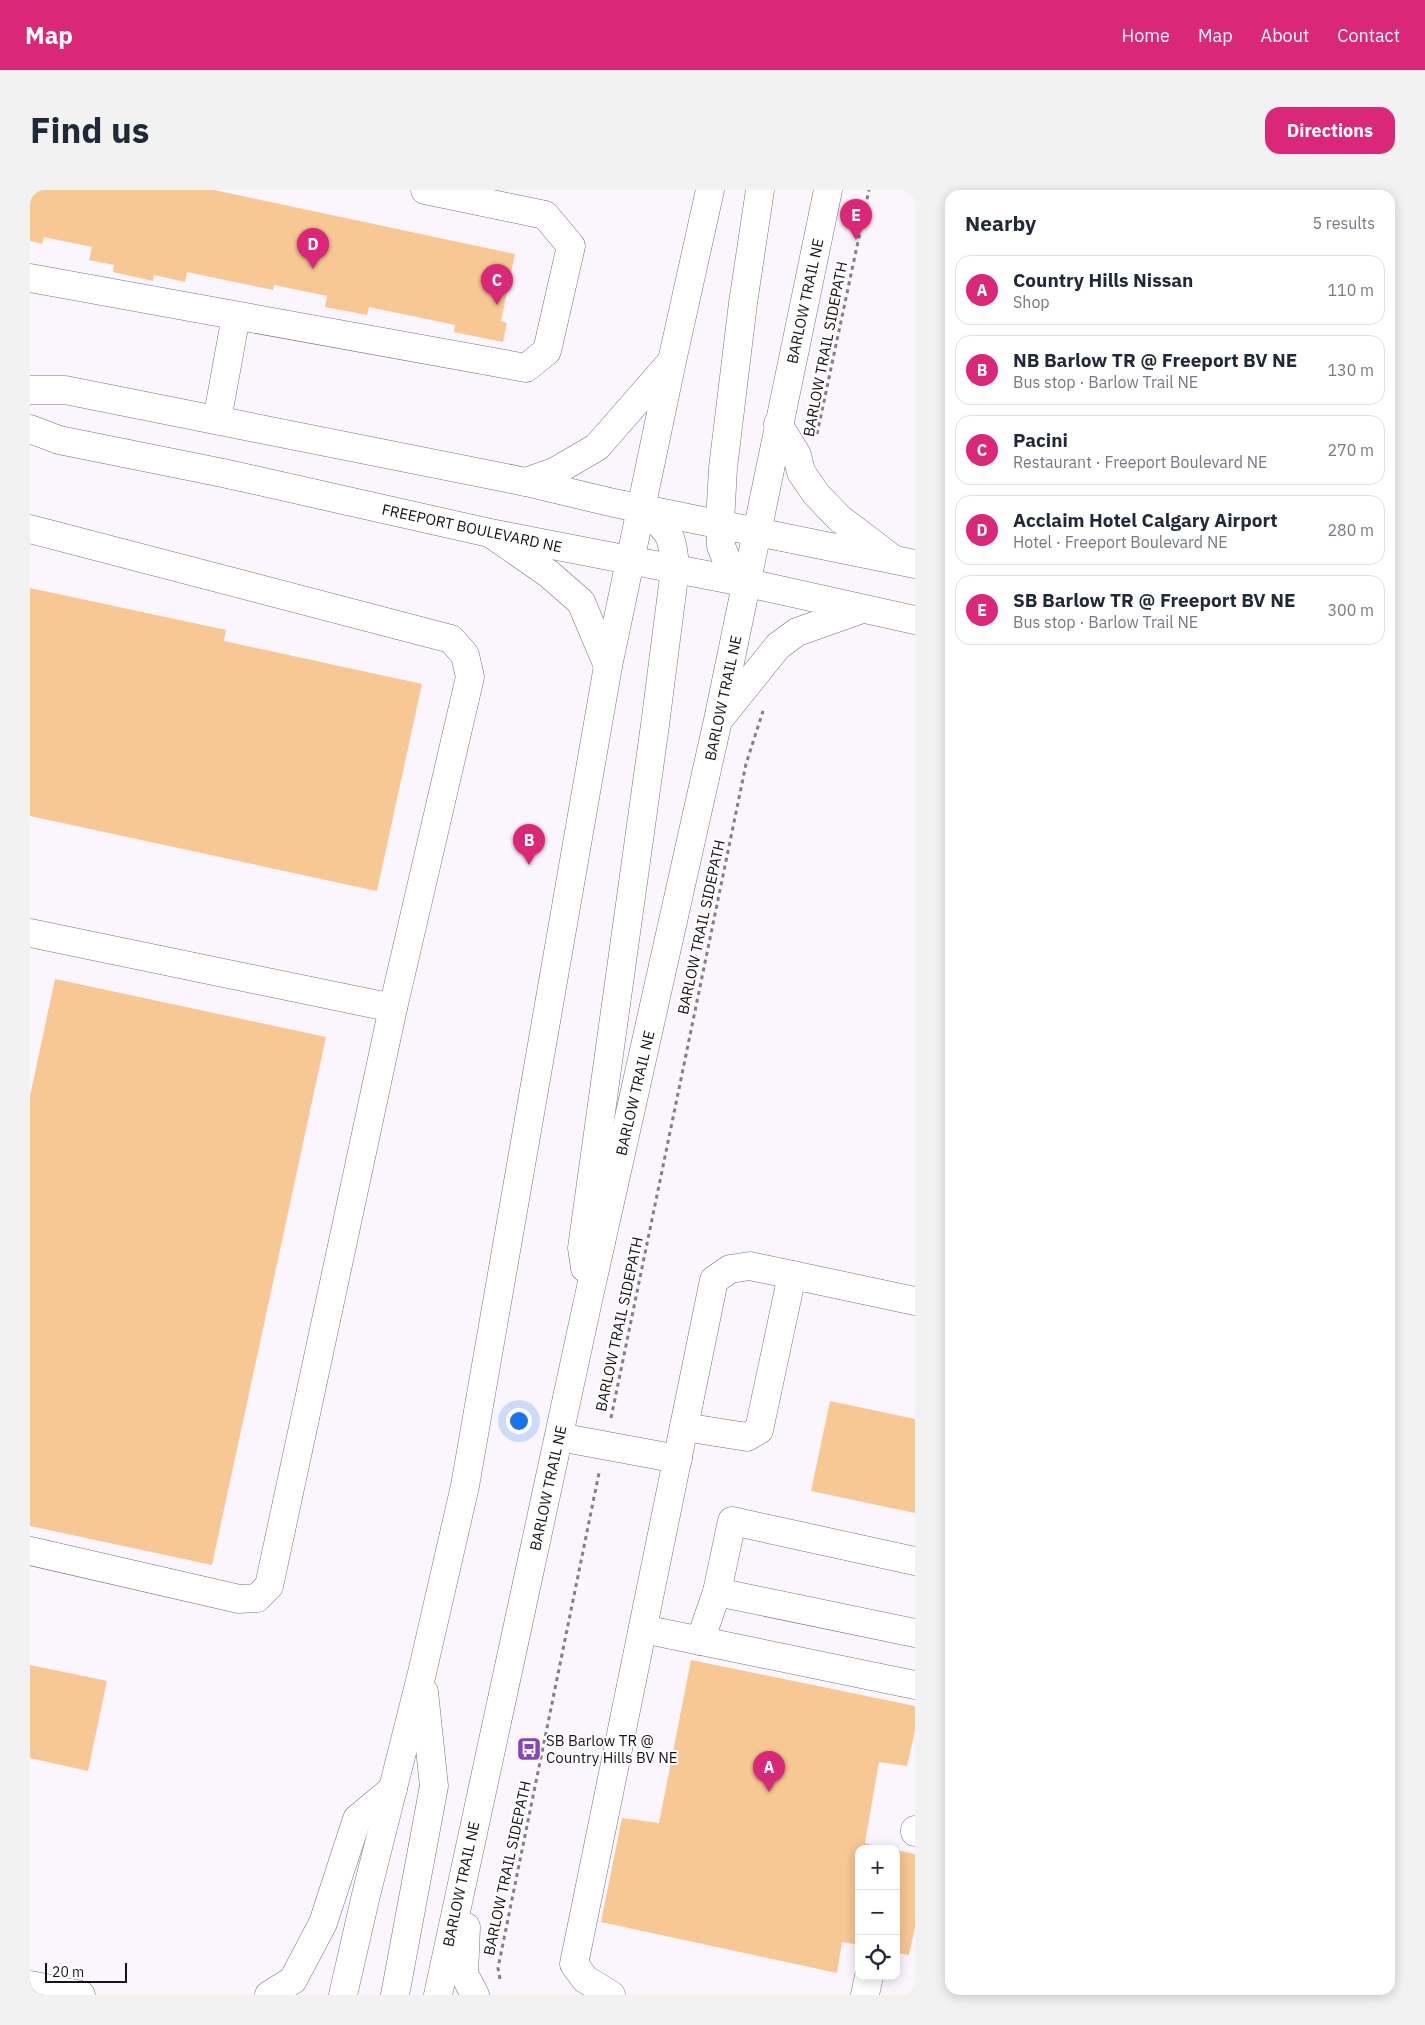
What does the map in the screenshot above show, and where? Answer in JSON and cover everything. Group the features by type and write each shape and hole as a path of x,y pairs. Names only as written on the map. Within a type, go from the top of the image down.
{"main road":[{"path":"30,278 526,368 547,351 571,246 545,215 425,190"},
{"path":"343,1995 422,1673 465,1486 608,666 710,190"},
{"path":"748,583 728,562 721,546 720,523 723,468 743,303 760,190"},
{"name":"BARLOW TRAIL NE","path":"438,1995 589,1296 748,583 778,424 828,190"},
{"path":"217,420 236,316"},
{"path":"526,482 554,472 597,447 672,361"},
{"path":"30,390 65,390 526,482 614,503 720,523 904,562"},
{"path":"778,424 797,455 801,472 816,494 839,518 904,562"},
{"name":"FREEPORT BOULEVARD NE","path":"30,429 59,440 490,533 748,583 915,620"},
{"path":"589,1296 582,1248 675,569 674,548 668,531 641,507"},
{"path":"30,529 451,639 465,656 470,677 394,1008 269,1586 257,1598 239,1599 30,1551"},
{"path":"490,533 549,574 580,602 608,666"},
{"path":"718,720 778,646 797,632 862,609"},
{"path":"30,933 394,1008"},
{"path":"610,1995 585,1979 574,1964 714,1280 730,1269 750,1266 915,1301"},
{"path":"684,1427 747,1436 759,1430 792,1275"},
{"path":"559,1437 678,1459"},
{"path":"700,1641 717,1592 732,1521 915,1561"},
{"path":"717,1592 915,1633"},
{"path":"642,1629 915,1685"},
{"path":"395,1995 434,1786 422,1673"},
{"path":"270,1995 293,1980 323,1923 357,1819 392,1789"},
{"path":"470,1843 464,1974 475,1995"},
{"path":"865,1995 868,1980"},
{"path":"30,1985 81,1995"}],"path":[{"name":"BARLOW TRAIL SIDEPATH","path":"817,437 869,190"},
{"name":"BARLOW TRAIL SIDEPATH","path":"500,1983 498,1968 746,764 767,704"}],"building":[{"path":"30,190 214,190 515,254 501,321 507,323 503,342 454,332 455,325 369,307 367,315 325,307 327,296 274,285 273,290 187,272 185,282 154,275 153,281 113,272 114,265 89,260 92,247 44,237 42,244 30,241"},
{"path":"30,588 226,630 224,641 422,684 377,891 30,816"},
{"path":"55,979 326,1037 212,1565 30,1526 30,1096"},
{"path":"830,1401 915,1419 915,1513 811,1491"},
{"path":"691,1660 915,1706 915,1731 907,1766 879,1762 865,1843 872,1845 855,1845 855,1944 842,1942 837,1973 601,1922 622,1818 659,1823"},
{"path":"30,1665 107,1681 88,1771 30,1758"},
{"path":"900,1851 915,1854 915,1928 909,1955 900,1954"}],"place":[{"name":"SB Barlow TR @ Freeport BV NE","path":"856,240"},
{"name":"Acclaim Hotel Calgary Airport","path":"313,269"},
{"name":"Pacini","path":"497,305"},
{"name":"NB Barlow TR @ Freeport BV NE","path":"529,865"},
{"name":"SB Barlow TR @ Country Hills BV NE","path":"529,1749"},
{"name":"Country Hills Nissan","path":"769,1792"}]}
